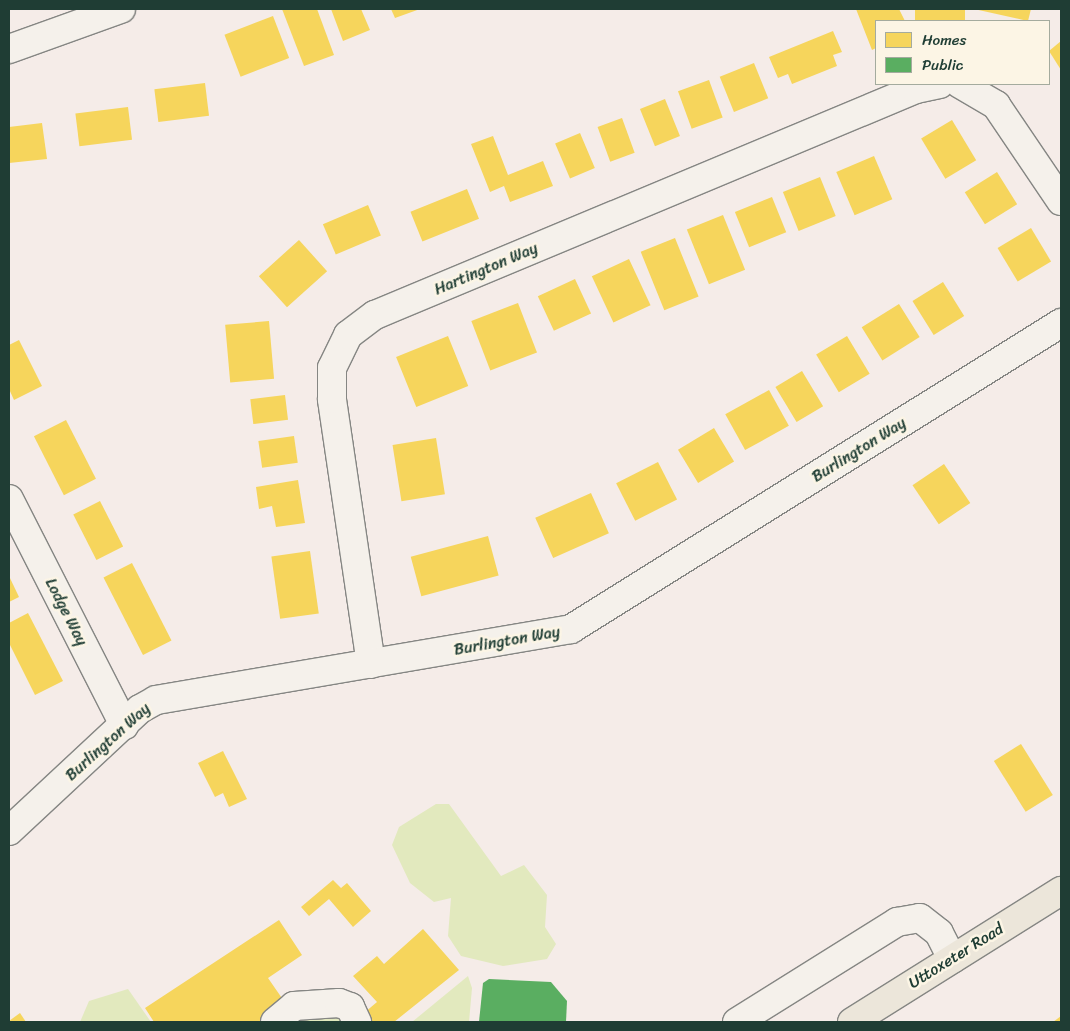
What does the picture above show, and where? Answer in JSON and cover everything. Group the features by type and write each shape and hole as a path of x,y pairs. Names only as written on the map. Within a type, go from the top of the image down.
{"main road":[{"name":"Uttoxeter Road","path":"852,1022 1061,890"}],"street":[{"path":"9,49 121,9"},
{"name":"Hartington Way","path":"371,664 332,400 332,368 348,335 375,315 916,89 934,85"},
{"path":"962,85 996,105 1061,201"},
{"name":"Burlington Way","path":"9,831 140,709 171,696 571,629 1061,323"},
{"name":"Lodge Way","path":"9,499 124,725"},
{"path":"737,1022 898,922 920,918 939,933 952,959"},
{"path":"275,1022 294,1006 339,1003 350,1007 358,1022"}],"green space":[{"path":"436,804 449,804 501,876 524,865 547,895 545,927 556,944 547,959 503,966 461,956 448,936 451,898 434,902 410,883 392,845 399,827"},
{"path":"468,976 472,988 469,1022 412,1022"},
{"path":"128,989 151,1022 80,1022 89,1001"},
{"path":"334,1013 345,1022 297,1022 300,1018"}],"building: Homes":[{"path":"282,9 317,9 334,55 304,66"},
{"path":"331,9 361,9 370,30 343,41"},
{"path":"391,9 420,9 395,18"},
{"path":"856,9 899,9 904,20 875,20 875,48 872,50"},
{"path":"915,9 965,9 965,20 915,20"},
{"path":"974,9 1031,9 1028,20"},
{"path":"273,16 289,58 241,77 224,35"},
{"path":"833,31 842,52 833,55 837,66 792,84 788,74 778,78 769,57"},
{"path":"1061,41 1061,70 1050,53 1050,50"},
{"path":"754,63 768,98 734,112 720,77"},
{"path":"709,80 723,118 692,129 678,91"},
{"path":"205,83 209,116 158,122 154,89"},
{"path":"665,99 680,136 655,146 640,109"},
{"path":"128,107 132,140 79,146 75,113"},
{"path":"622,118 635,153 610,162 598,127"},
{"path":"952,120 976,160 945,179 921,139"},
{"path":"42,123 47,159 9,163 9,127"},
{"path":"580,133 595,168 570,179 555,144"},
{"path":"493,136 508,175 543,161 553,186 510,202 504,186 490,192 471,144"},
{"path":"874,156 892,199 855,215 836,172"},
{"path":"997,172 1017,204 985,224 965,192"},
{"path":"820,177 836,216 799,231 783,192"},
{"path":"467,189 479,219 422,242 410,212"},
{"path":"772,197 786,232 749,247 735,212"},
{"path":"368,205 381,235 336,255 323,224"},
{"path":"723,215 745,270 709,284 687,230"},
{"path":"1031,228 1051,261 1018,282 998,248"},
{"path":"675,238 699,296 664,310 641,252"},
{"path":"299,240 327,271 287,307 259,276"},
{"path":"629,259 651,305 613,323 592,276"},
{"path":"575,279 591,313 554,331 538,296"},
{"path":"943,282 964,316 934,335 912,301"},
{"path":"518,303 537,352 490,370 471,321"},
{"path":"899,304 920,337 882,360 862,327"},
{"path":"269,321 274,379 230,383 225,325"},
{"path":"448,336 468,386 416,407 396,357"},
{"path":"847,336 870,374 839,392 816,355"},
{"path":"19,340 42,386 14,400 9,389 9,345"},
{"path":"802,371 823,406 797,422 775,387"},
{"path":"769,390 789,426 745,450 725,414"},
{"path":"285,395 288,420 253,424 250,399"},
{"path":"66,420 96,479 64,495 34,436"},
{"path":"714,428 734,461 698,483 678,450"},
{"path":"294,436 298,463 262,468 258,441"},
{"path":"436,438 445,494 401,501 393,445"},
{"path":"658,462 677,499 635,521 616,483"},
{"path":"944,464 970,503 939,524 912,485"},
{"path":"298,480 305,523 276,527 272,506 259,509 256,487"},
{"path":"591,493 609,533 553,558 535,518"},
{"path":"100,501 123,546 96,560 73,515"},
{"path":"488,536 499,576 421,596 411,557"},
{"path":"310,551 319,613 280,619 271,556"},
{"path":"132,563 171,641 143,655 103,578"},
{"path":"9,576 19,597 9,602"},
{"path":"28,613 63,681 35,695 9,643 9,623"},
{"path":"1021,744 1053,795 1026,812 994,761"},
{"path":"223,751 247,799 229,807 223,793 215,797 198,763"},
{"path":"333,880 341,888 347,883 371,911 353,927 329,899 309,916 301,907"},
{"path":"279,920 302,955 268,978 286,1004 259,1022 154,1022 145,1008"},
{"path":"423,929 459,970 394,1022 373,1022 364,1013 377,1002 353,976 377,956 384,964"},
{"path":"20,1013 26,1022 9,1022 9,1021"},
{"path":"1061,1016 1061,1022 1053,1022"}],"building: Public":[{"path":"489,979 551,982 567,1001 566,1022 479,1022 483,983"}]}
